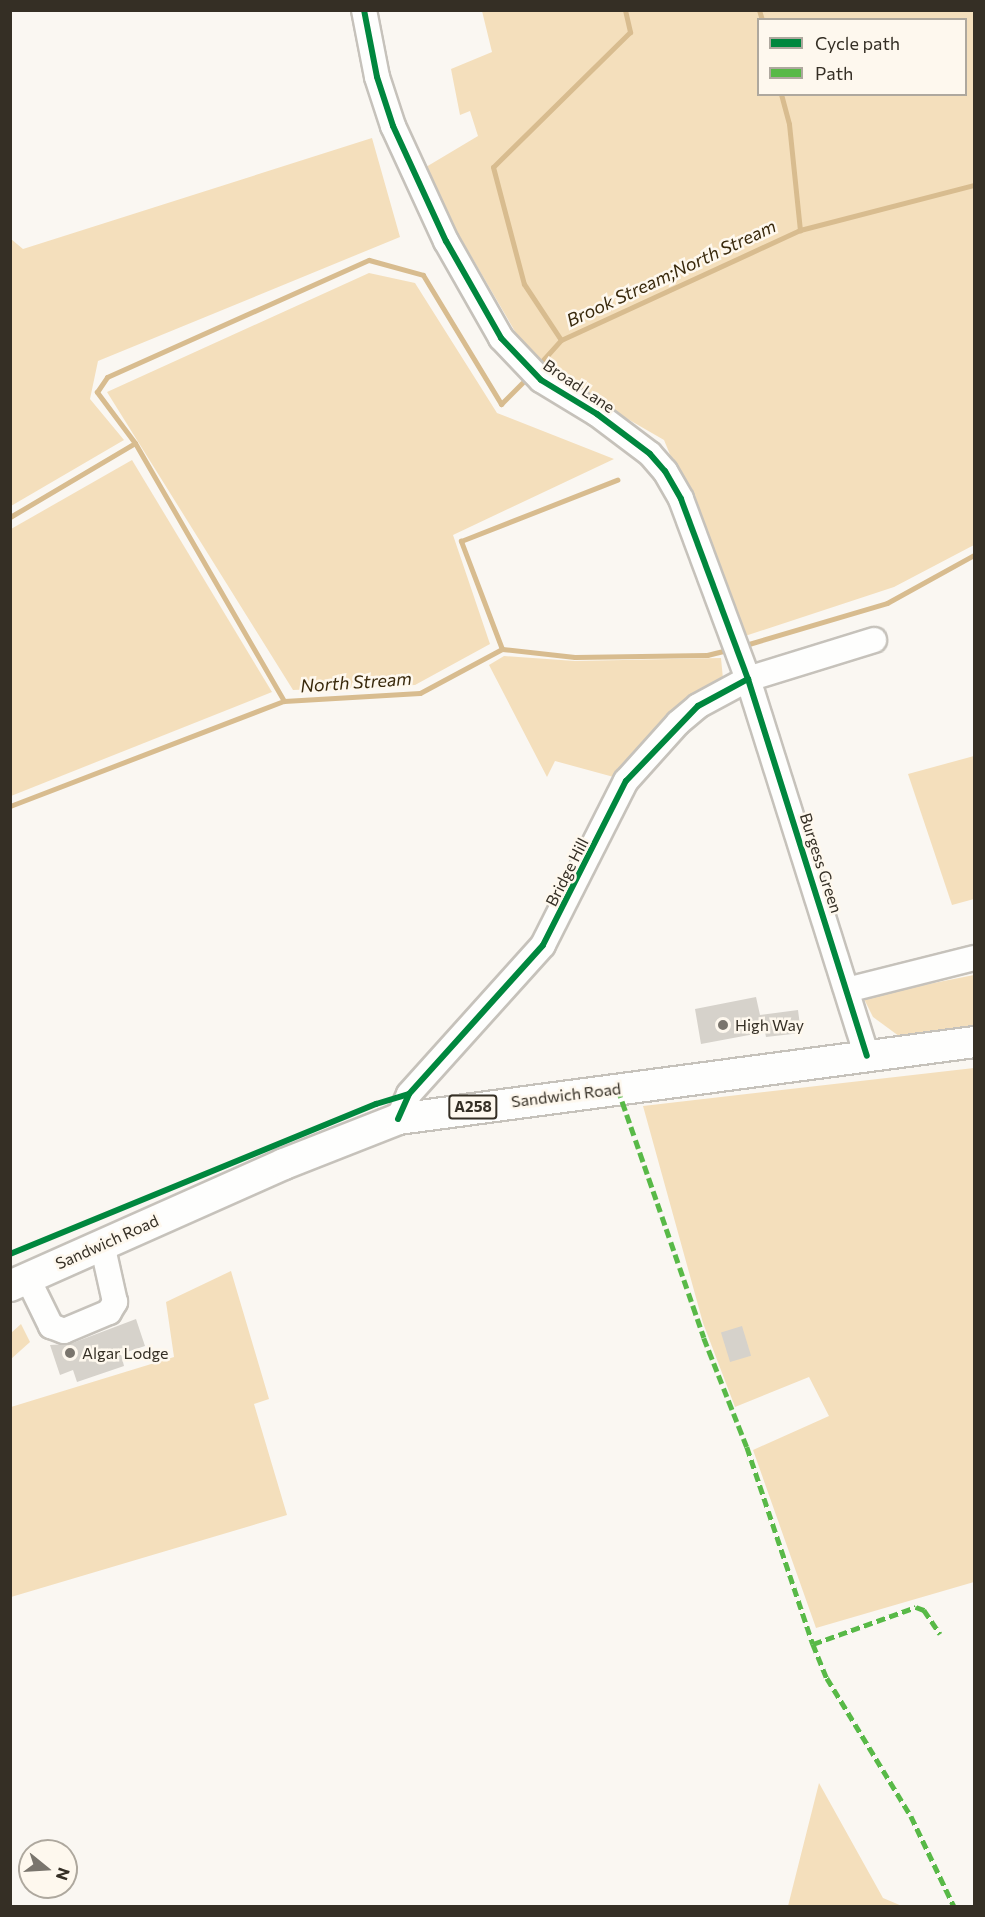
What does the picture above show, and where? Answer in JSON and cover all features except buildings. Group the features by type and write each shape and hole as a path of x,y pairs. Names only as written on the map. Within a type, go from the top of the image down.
{"main road":[{"name":"Sandwich Road","path":"19,1282 102,1244 398,1119 975,1042"}],"street":[{"name":"Broad Lane","path":"364,10 377,76 393,126 478,300 501,338 541,380 626,434 665,471 694,533 740,658"},
{"name":"Bridge Hill","path":"398,1119 409,1095 543,945 626,781 740,658 874,640"},
{"name":"Burgess Green","path":"740,658 867,1056"},
{"path":"847,990 975,958"},
{"path":"19,1282 51,1326 64,1331 109,1312 115,1302 102,1244"}],"shaded area":[{"path":"482,11 974,11 974,545 894,587 745,636 664,440 567,384 520,340 421,170 478,136 470,111 460,115 451,69 492,52"},
{"path":"372,138 400,237 98,361 90,399 124,440 11,506 11,239 23,249"},
{"path":"369,273 415,283 497,413 614,459 453,535 490,644 415,685 293,690 107,392"},
{"path":"132,460 272,692 11,796 11,529"},
{"path":"504,656 575,661 721,658 723,679 674,710 621,779 555,761 547,777 489,665"},
{"path":"974,756 974,899 952,905 908,774"},
{"path":"974,975 974,1032 903,1039 873,1017 863,997"},
{"path":"974,1068 974,1582 816,1628 753,1450 829,1416 809,1377 735,1407 703,1323 643,1106"},
{"path":"231,1271 269,1399 254,1404 287,1515 11,1597 11,1407 174,1357 166,1302"},
{"path":"21,1324 30,1342 11,1359 11,1333"},
{"path":"819,1783 883,1898 902,1906 788,1906"}],"waterway":[{"name":"Brook Stream;North Stream","path":"625,10 630,32 493,167 524,284 561,340 800,230 974,185"},
{"path":"759,10 761,18"},
{"path":"782,96 789,124 800,230"},
{"path":"135,443 97,392 107,377 369,260 423,275 501,404 522,383"},
{"path":"543,360 561,340"},
{"path":"10,517 135,443 284,701"},
{"name":"North Stream","path":"502,649 461,541 617,480"},
{"path":"742,646 887,603 974,555"},
{"path":"502,649 575,657 707,655 731,649"},
{"name":"North Stream","path":"10,806 284,701 420,693 502,649"}],"marked path":[{"path":"618,1089 704,1338 747,1447 813,1644 827,1678 911,1816 954,1906"},
{"path":"813,1644 916,1607 924,1610 940,1634"}],"cycle path":[{"path":"364,10 377,77 393,126 446,241 501,338 541,380 597,414 650,454 665,471 681,499 748,679 867,1056"},
{"path":"398,1119 409,1094 543,945 626,781 698,706 748,679"},
{"path":"10,1254 376,1104 409,1094"}],"place":[{"name":"High Way","path":"723,1025"},
{"name":"Algar Lodge","path":"70,1353"}]}
